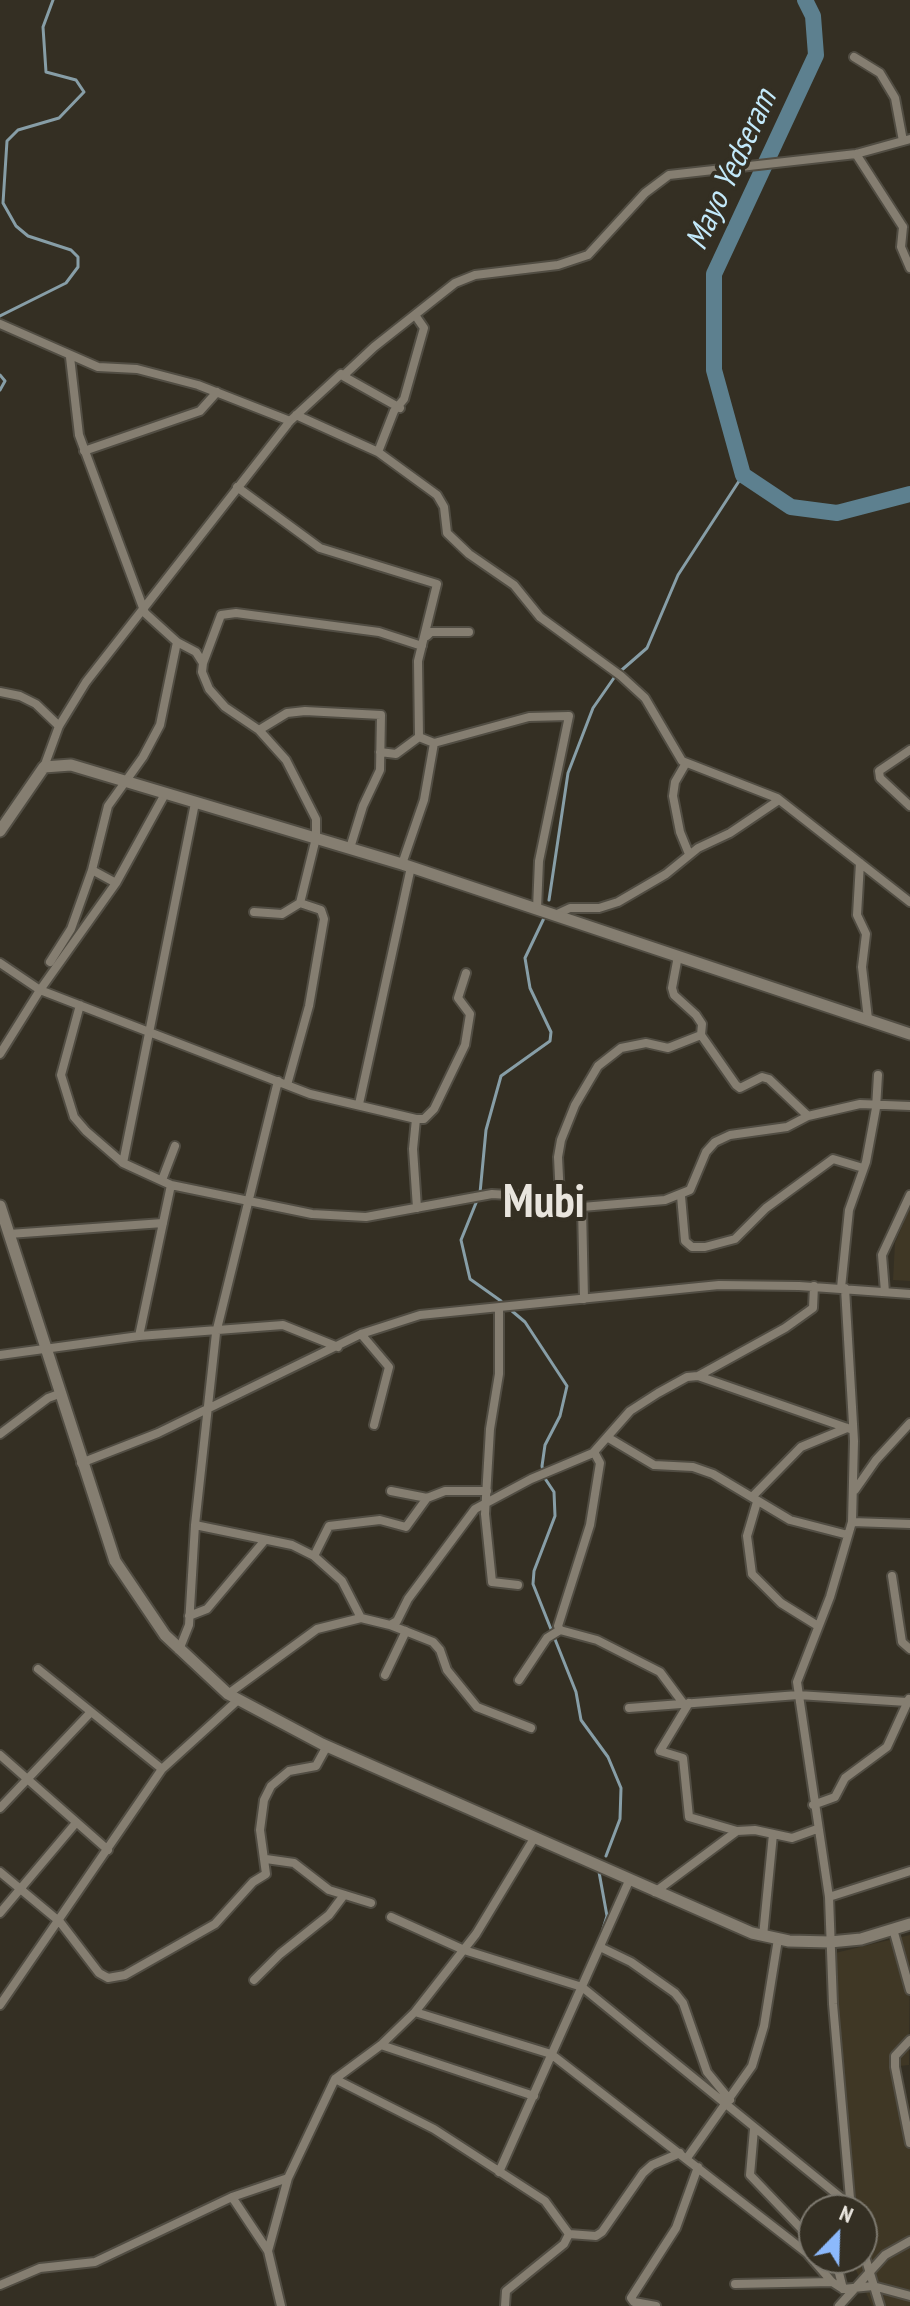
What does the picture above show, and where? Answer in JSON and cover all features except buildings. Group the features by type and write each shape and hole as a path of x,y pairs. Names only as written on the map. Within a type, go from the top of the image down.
{"main road":[{"path":"0,831 44,767 71,765 407,866 910,1034"},
{"path":"0,1206 115,1561 145,1610 179,1650 233,1697 327,1746 533,1840 763,1936 830,1942 910,1924"}],"street":[{"path":"343,376 462,278 558,265 588,255 645,193 669,175 856,154 906,140 895,98 880,73 854,57"},
{"path":"856,154 906,227 901,247 910,268"},
{"path":"378,452 394,411 400,408 424,328 415,315"},
{"path":"0,324 98,367 137,369 217,392 378,452 437,495 444,507 447,533 469,554 498,571 540,617 621,676 645,698 686,763 738,780 779,800 910,902"},
{"path":"70,357 79,435 150,620 177,642 196,652 203,663"},
{"path":"44,767 59,726 86,682 293,418 341,374 400,408"},
{"path":"84,451 200,411 217,392"},
{"path":"237,487 320,548 436,583 427,637"},
{"path":"254,912 282,914 300,903 316,838 316,819 286,760 259,730 232,713 209,689 202,672 203,663 225,613 379,632 422,646"},
{"path":"380,752 402,751 419,737 422,646 427,637 431,632 469,632"},
{"path":"50,962 71,929 92,870 108,806 160,725 177,642"},
{"path":"0,692 20,696 36,704 59,726"},
{"path":"259,730 287,713 381,715 380,770 363,806 350,848"},
{"path":"419,737 434,743 529,717 556,713 569,716 539,861 537,909"},
{"path":"359,1104 434,743"},
{"path":"910,750 879,771 880,778 910,806"},
{"path":"686,763 675,782 673,796 680,832 689,854"},
{"path":"0,1054 40,990 116,883 165,794"},
{"path":"554,915 570,908 599,908 618,902 666,874 689,854 730,833 779,800"},
{"path":"123,1163 195,803"},
{"path":"860,863 857,915 866,934 862,967 868,1019"},
{"path":"92,870 116,883"},
{"path":"179,1650 189,1616 206,1409 216,1333 248,1200 282,1083 309,1006 324,919 321,910 300,903"},
{"path":"678,956 672,988 674,995 696,1015 702,1024 701,1035 740,1088 762,1077 769,1079 808,1116"},
{"path":"0,963 40,990 310,1094 416,1119 424,1119 434,1109 465,1045 470,1014 458,998 466,973"},
{"path":"80,1005 61,1075 74,1117 86,1131 123,1163 171,1185 312,1214 366,1217 492,1194 572,1199 582,1207 648,1203 681,1196 696,1184 706,1152 715,1142 730,1135 787,1127 808,1116 876,1103 910,1106"},
{"path":"560,1198 561,1140 575,1105 598,1066 621,1048 646,1043 668,1048 701,1035"},
{"path":"850,2194 829,1897 798,1695 799,1671 818,1626 852,1522 854,1491 843,1288 849,1210 863,1168 876,1103 878,1075"},
{"path":"416,1119 413,1149 417,1208"},
{"path":"162,1180 175,1146"},
{"path":"681,1196 685,1241 692,1247 705,1247 735,1239 766,1208 833,1159 863,1168"},
{"path":"139,1336 171,1185"},
{"path":"885,1292 882,1255 910,1195"},
{"path":"582,1207 584,1299"},
{"path":"9,1234 163,1223"},
{"path":"81,1463 158,1433 361,1334 420,1315 719,1285 814,1286 910,1294"},
{"path":"698,1376 804,1315 816,1302 814,1286"},
{"path":"499,1309 499,1374 490,1429 487,1491 492,1582 518,1585"},
{"path":"0,1355 139,1336 292,1326 338,1347"},
{"path":"361,1334 389,1367 374,1425"},
{"path":"390,1625 397,1621 465,1522 487,1501 594,1452 639,1405 687,1377 698,1376 850,1429"},
{"path":"0,1434 48,1398 59,1394"},
{"path":"854,1491 876,1460 910,1423"},
{"path":"818,1626 781,1603 752,1574 747,1536 754,1499 801,1447 850,1429"},
{"path":"607,1437 654,1465 693,1467 713,1474 790,1520 848,1535"},
{"path":"559,1631 558,1621 590,1525 600,1463 594,1452"},
{"path":"391,1491 427,1498 445,1491 487,1491"},
{"path":"314,1556 329,1526 380,1520 406,1527 427,1498"},
{"path":"852,1522 910,1524"},
{"path":"195,1525 292,1545 314,1556 342,1581 361,1618"},
{"path":"189,1616 207,1609 265,1540"},
{"path":"892,1576 902,1642 910,1649"},
{"path":"0,2005 60,1922 162,1769 233,1697 300,1638 317,1629 361,1618 425,1637 440,1650 447,1670 477,1707 531,1728"},
{"path":"385,1675 406,1631"},
{"path":"519,1680 547,1638 559,1631 597,1640 660,1672 686,1703"},
{"path":"38,1669 162,1769"},
{"path":"629,1708 798,1695 908,1701 887,1747 845,1778 835,1797 813,1805"},
{"path":"686,1703 660,1751 683,1758 689,1817 737,1831 792,1838 817,1829"},
{"path":"0,1808 90,1713"},
{"path":"0,1872 60,1922 99,1973 108,1978 125,1975 215,1924 253,1882 266,1874 260,1813 267,1793 289,1771 316,1766 327,1746"},
{"path":"0,1755 108,1850"},
{"path":"0,1913 75,1824"},
{"path":"655,1893 737,1831"},
{"path":"763,1936 773,1834"},
{"path":"268,2251 288,2178 335,2079 381,2045 415,2012 464,1950 533,1840"},
{"path":"266,1859 294,1863 329,1890 371,1903"},
{"path":"829,1897 910,1871"},
{"path":"499,2172 629,1881"},
{"path":"254,1980 280,1954 329,1915 344,1895"},
{"path":"391,1917 464,1950 582,1987 835,2194"},
{"path":"893,1929 910,1990"},
{"path":"335,2079 434,2129 545,2201 569,2234 596,2236 602,2232 643,2173 652,2165 684,2156 728,2104 752,2066 764,2026 778,1939"},
{"path":"600,1947 631,1962 675,1993 683,2003 707,2072 728,2104"},
{"path":"415,2012 551,2054 807,2253 832,2282"},
{"path":"910,2040 895,2056 910,2143"},
{"path":"381,2045 534,2096"},
{"path":"754,2129 750,2175 798,2225"},
{"path":"656,2306 634,2302 631,2298 676,2228 698,2167"},
{"path":"0,2285 40,2268 95,2262 232,2197 288,2178"},
{"path":"232,2197 268,2251 281,2306"},
{"path":"505,2306 506,2291 564,2244 569,2234"},
{"path":"878,2261 910,2241"},
{"path":"840,2274 848,2289"},
{"path":"839,2306 848,2289 864,2274"},
{"path":"870,2274 880,2306"},
{"path":"735,2284 832,2282 848,2289 873,2286 893,2294 910,2296"},
{"path":"890,2306 893,2294"}],"shaded area":[{"path":"910,1208 910,1281 893,1280 895,1243"},
{"path":"910,1935 909,2065 900,2066 910,2110 910,2306 872,2306 858,2274 878,2274 878,2194 847,2194 831,1954"}],"waterway":[{"path":"0,316 66,283 78,267 78,257 71,250 28,236 16,226 3,203 7,141 18,130 59,118 84,92 76,80 46,72 43,27 53,0"},
{"name":"Mayo Yedseram","path":"805,0 813,16 816,55 714,274 714,370 743,475 791,507 837,513 910,494"},
{"path":"0,375 5,381 0,390"},
{"path":"549,900 568,773 593,708 616,675 647,648 678,575 743,475"},
{"path":"501,1301 470,1279 461,1240 480,1193 486,1130 501,1076 550,1041 551,1032 530,988 525,958 545,916"},
{"path":"512,1311 525,1322 567,1386 560,1416 545,1445 542,1466 544,1477 554,1492 555,1516 534,1571 533,1584 576,1692 581,1720 608,1757 621,1788 620,1819 606,1856"},
{"path":"599,1872 607,1916 601,1935"}],"district":[{"name":"Mubi","path":"544,1204"}]}
